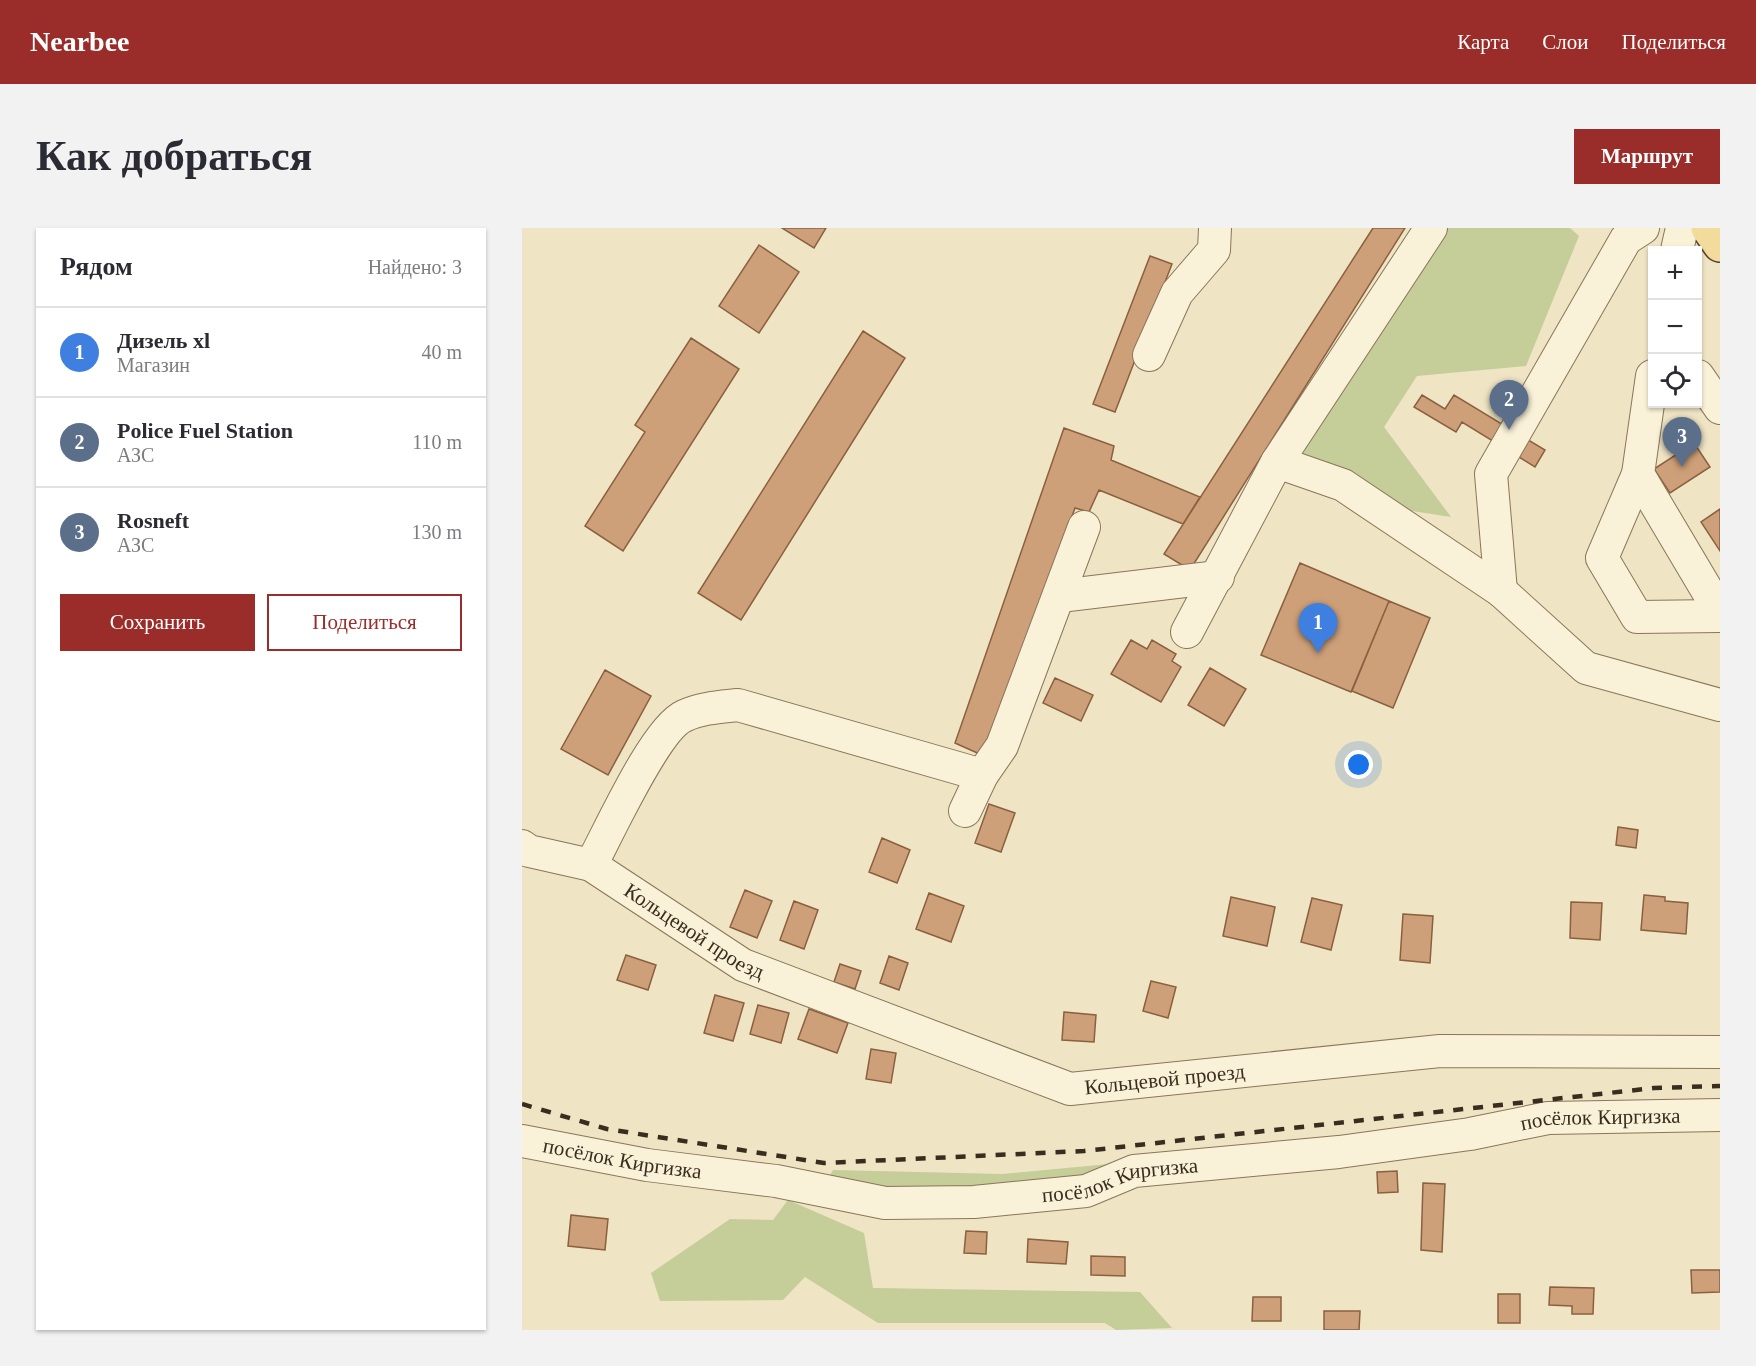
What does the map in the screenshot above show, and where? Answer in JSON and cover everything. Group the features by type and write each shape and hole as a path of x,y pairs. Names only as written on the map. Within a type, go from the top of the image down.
{"main road":[{"path":"1708,228 1720,245"}],"street":[{"path":"1149,355 1177,293 1214,250 1215,228"},
{"path":"1187,632 1277,462 1431,228"},
{"path":"1678,246 1682,228"},
{"path":"1501,591 1491,474 1627,232"},
{"path":"1702,382 1720,408"},
{"path":"1638,474 1720,614 1637,617 1602,558 1638,474 1648,408"},
{"path":"1277,462 1343,485 1501,591 1586,668 1720,705"},
{"path":"965,811 982,775 1002,746 1084,527"},
{"path":"1060,596 1218,577"},
{"path":"591,865 658,740 681,717 705,709 738,705 982,775"},
{"name":"Кольцевой проезд","path":"522,846 529,851 591,865 743,965 1070,1089 1440,1051 1720,1052"},
{"name":"посёлок Киргизка","path":"522,1141 647,1164 776,1180 885,1203 974,1202 1086,1191 1134,1171 1339,1152 1470,1134 1548,1118 1720,1115"}],"green space":[{"path":"1438,228 1570,228 1579,236 1526,366 1417,376 1384,427 1451,517 1406,510 1354,475 1297,451"},
{"path":"1109,1164 1108,1175 975,1196 826,1183 833,1170 1002,1174"},
{"path":"788,1200 864,1233 873,1288 1140,1292 1172,1328 1116,1330 1105,1323 878,1323 805,1277 783,1300 660,1301 651,1273 730,1219 773,1220"}],"building":[{"path":"782,228 826,228 814,248"},
{"path":"1373,228 1405,228 1190,570 1164,554"},
{"path":"759,245 799,272 759,333 719,306"},
{"path":"1150,256 1172,264 1115,412 1093,404"},
{"path":"863,331 905,358 741,620 698,593"},
{"path":"691,338 739,369 623,551 585,526 645,432 635,425"},
{"path":"1422,395 1445,409 1454,395 1545,450 1535,467 1462,422 1456,432 1414,407"},
{"path":"1064,428 1114,446 1111,460 1200,497 1183,524 1099,490 1089,512 1075,508 984,756 955,743"},
{"path":"1694,443 1710,467 1670,493 1654,469"},
{"path":"1720,509 1720,551 1701,522"},
{"path":"1300,563 1389,601 1351,692 1261,655"},
{"path":"1389,601 1430,618 1393,708 1352,691"},
{"path":"1131,640 1147,649 1152,640 1176,654 1172,661 1181,667 1161,702 1111,674"},
{"path":"1210,668 1246,689 1224,726 1188,705"},
{"path":"605,670 651,696 608,775 561,749"},
{"path":"1055,678 1093,695 1081,721 1043,703"},
{"path":"989,804 1015,813 1001,852 975,843"},
{"path":"1618,827 1638,830 1636,848 1616,845"},
{"path":"882,838 910,850 897,883 869,872"},
{"path":"745,890 772,901 757,938 730,927"},
{"path":"929,893 964,906 951,942 916,929"},
{"path":"1644,895 1665,897 1665,901 1688,903 1686,934 1641,930"},
{"path":"1231,897 1275,907 1267,946 1223,936"},
{"path":"1312,898 1342,905 1331,950 1301,942"},
{"path":"794,901 818,910 804,949 780,940"},
{"path":"1571,902 1602,903 1600,940 1570,938"},
{"path":"1403,914 1433,916 1430,963 1400,960"},
{"path":"626,955 656,965 648,990 617,980"},
{"path":"889,956 908,963 899,990 880,983"},
{"path":"840,964 861,971 855,989 834,982"},
{"path":"1151,981 1176,987 1168,1018 1143,1011"},
{"path":"715,995 744,1003 733,1041 704,1033"},
{"path":"758,1005 789,1013 781,1043 750,1034"},
{"path":"809,1009 848,1023 837,1053 798,1039"},
{"path":"1064,1012 1096,1015 1094,1042 1062,1040"},
{"path":"871,1049 896,1053 891,1083 866,1079"},
{"path":"1397,1171 1398,1192 1378,1193 1377,1172"},
{"path":"1423,1183 1445,1184 1442,1252 1421,1250"},
{"path":"571,1215 608,1219 605,1250 568,1246"},
{"path":"966,1231 987,1232 986,1254 964,1253"},
{"path":"1028,1239 1068,1242 1066,1264 1027,1262"},
{"path":"1091,1256 1125,1257 1125,1276 1091,1275"},
{"path":"1691,1270 1720,1270 1720,1292 1692,1293"},
{"path":"1550,1287 1594,1288 1593,1314 1572,1314 1572,1306 1549,1305"},
{"path":"1498,1294 1520,1294 1520,1323 1498,1323"},
{"path":"1253,1297 1281,1297 1281,1321 1252,1321"},
{"path":"1324,1311 1360,1311 1359,1330 1324,1330"}],"railway":[{"path":"522,1104 607,1129 824,1163 1084,1151 1654,1088 1720,1086"}],"place":[{"name":"Police Fuel Station","path":"1509,430"},
{"name":"Rosneft","path":"1682,467"},
{"name":"Дизель xl","path":"1318,653"}]}
